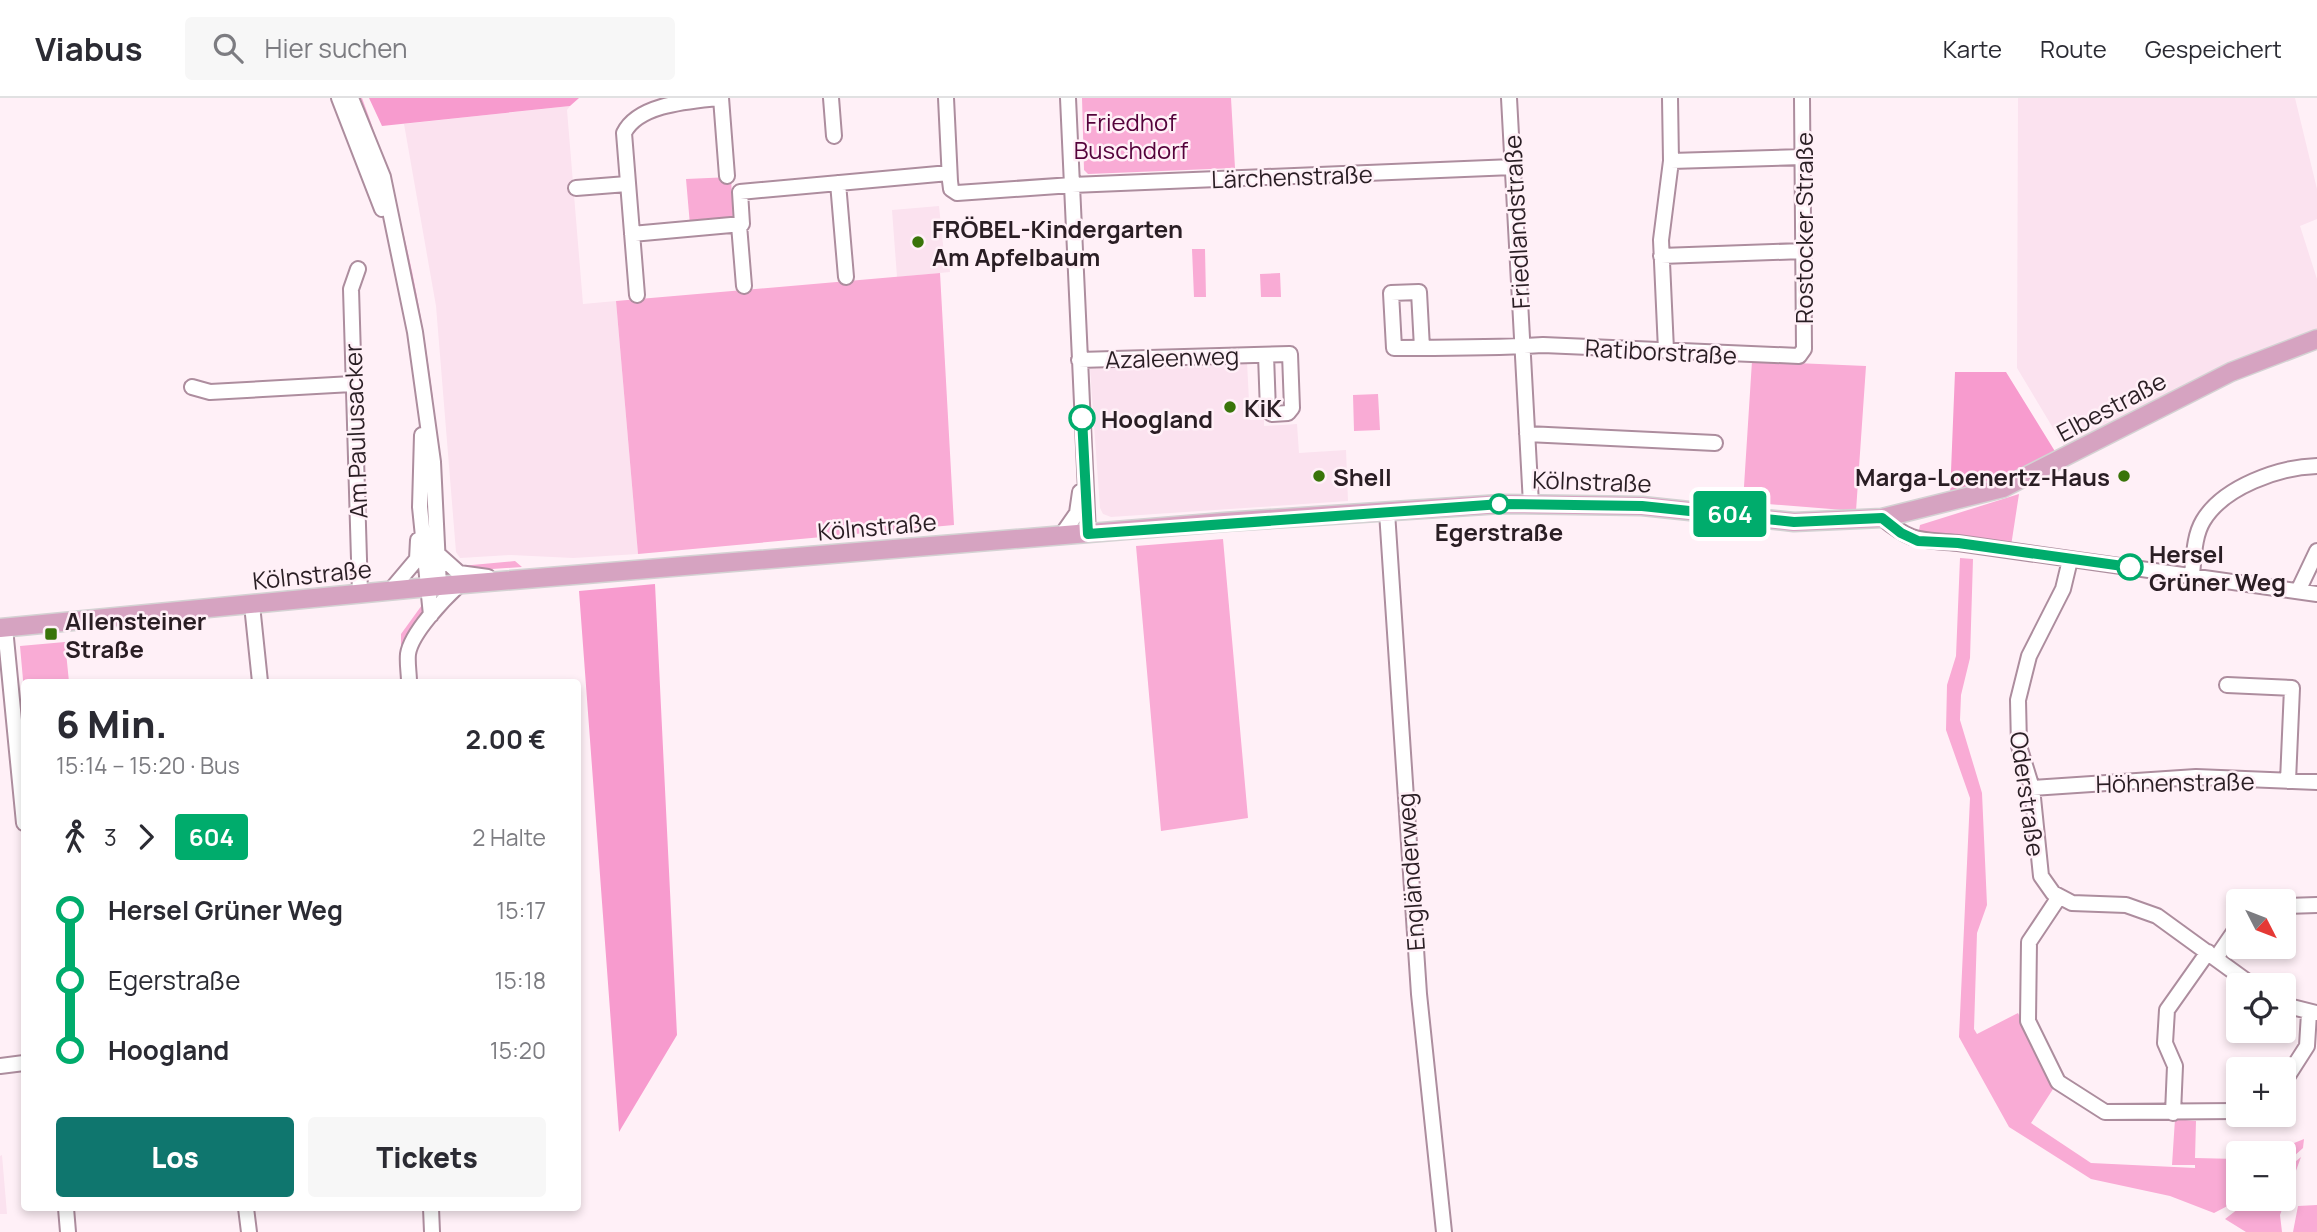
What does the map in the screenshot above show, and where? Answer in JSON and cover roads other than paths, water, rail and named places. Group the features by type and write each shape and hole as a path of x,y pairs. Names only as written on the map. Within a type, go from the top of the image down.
{"main road":[{"name":"Elbestraße","path":"1759,517 1835,522 1882,518 2003,488 2231,372 2317,339"},
{"name":"Kölnstraße","path":"2,628 459,584 1387,512 1531,504 1642,506 1759,517"}],"street":[{"path":"339,98 402,267"},
{"path":"351,98 383,177 415,332 433,462 440,556 431,615"},
{"path":"637,295 623,139 629,125 674,102 719,98 727,176"},
{"path":"831,98 834,136"},
{"path":"744,286 739,225 742,224 740,192 949,173 946,98"},
{"path":"1068,98 1088,534"},
{"name":"Friedlandstraße","path":"1509,98 1531,504"},
{"path":"1666,350 1661,256 1671,161 1670,98"},
{"name":"Rostocker Straße","path":"1799,356 1804,349 1802,98"},
{"path":"1671,161 1802,157"},
{"name":"Lärchenstraße","path":"949,173 951,189 957,193 1072,185 1513,167"},
{"path":"838,183 846,278"},
{"path":"576,188 626,184"},
{"path":"632,234 739,225"},
{"path":"1661,256 1803,251"},
{"name":"Am Paulusacker","path":"358,269 351,289 360,593"},
{"name":"Friedlandstraße","path":"1422,348 1522,346"},
{"name":"Ratiborstraße","path":"1522,346 1799,356"},
{"name":"Azaleenweg","path":"1079,360 1266,355"},
{"path":"192,387 210,392 352,384"},
{"path":"390,591 417,559 423,405"},
{"path":"1527,434 1714,443"},
{"path":"2192,574 2198,535 2214,507 2229,495 2266,478 2317,466"},
{"path":"1061,536 1077,513 1084,470"},
{"path":"420,507 434,587"},
{"name":"Engländerweg","path":"1387,512 1419,994 1444,1232"},
{"path":"1904,514 1917,535 1932,541"},
{"path":"1882,518 1910,539 2192,574 2317,594"},
{"path":"2298,592 2317,551"},
{"path":"440,556 459,573 514,581"},
{"name":"Oderstraße","path":"2059,897 2043,880 2038,864 2032,788 2019,746 2020,687 2029,656 2063,589 2070,560"},
{"path":"409,679 408,652 431,615 459,584"},
{"path":"252,605 260,679"},
{"path":"2,628 21,796"},
{"path":"2227,685 2292,688 2288,781"},
{"name":"Höhnenstraße","path":"2032,788 2196,777 2317,782"},
{"path":"2226,1111 2105,1112 2058,1082 2028,1021 2029,942 2059,897 2085,905 2126,905 2157,916 2236,973"},
{"path":"2296,906 2317,905"},
{"path":"2173,1113 2175,1066 2165,1043 2168,1010 2226,939"},
{"path":"2296,1008 2313,1013 2308,1046 2296,1064"},
{"path":"0,1066 21,1063"},
{"path":"66,1211 68,1232"},
{"path":"246,1211 249,1232"},
{"path":"431,1211 432,1232"}],"place":[{"name":"FRÖBEL-Kindergarten Am Apfelbaum","path":"918,242"},
{"name":"KiK","path":"1230,407"},
{"name":"Hoogland","path":"1082,418"},
{"name":"Shell","path":"1319,476"},
{"name":"Marga-Loenertz-Haus","path":"2124,476"},
{"name":"Egerstraße","path":"1499,504"},
{"name":"Hersel Grüner Weg","path":"2130,567"},
{"name":"Allensteiner Straße","path":"51,634"}],"park label":[{"name":"Friedhof Buschdorf","path":"1131,135"}]}
